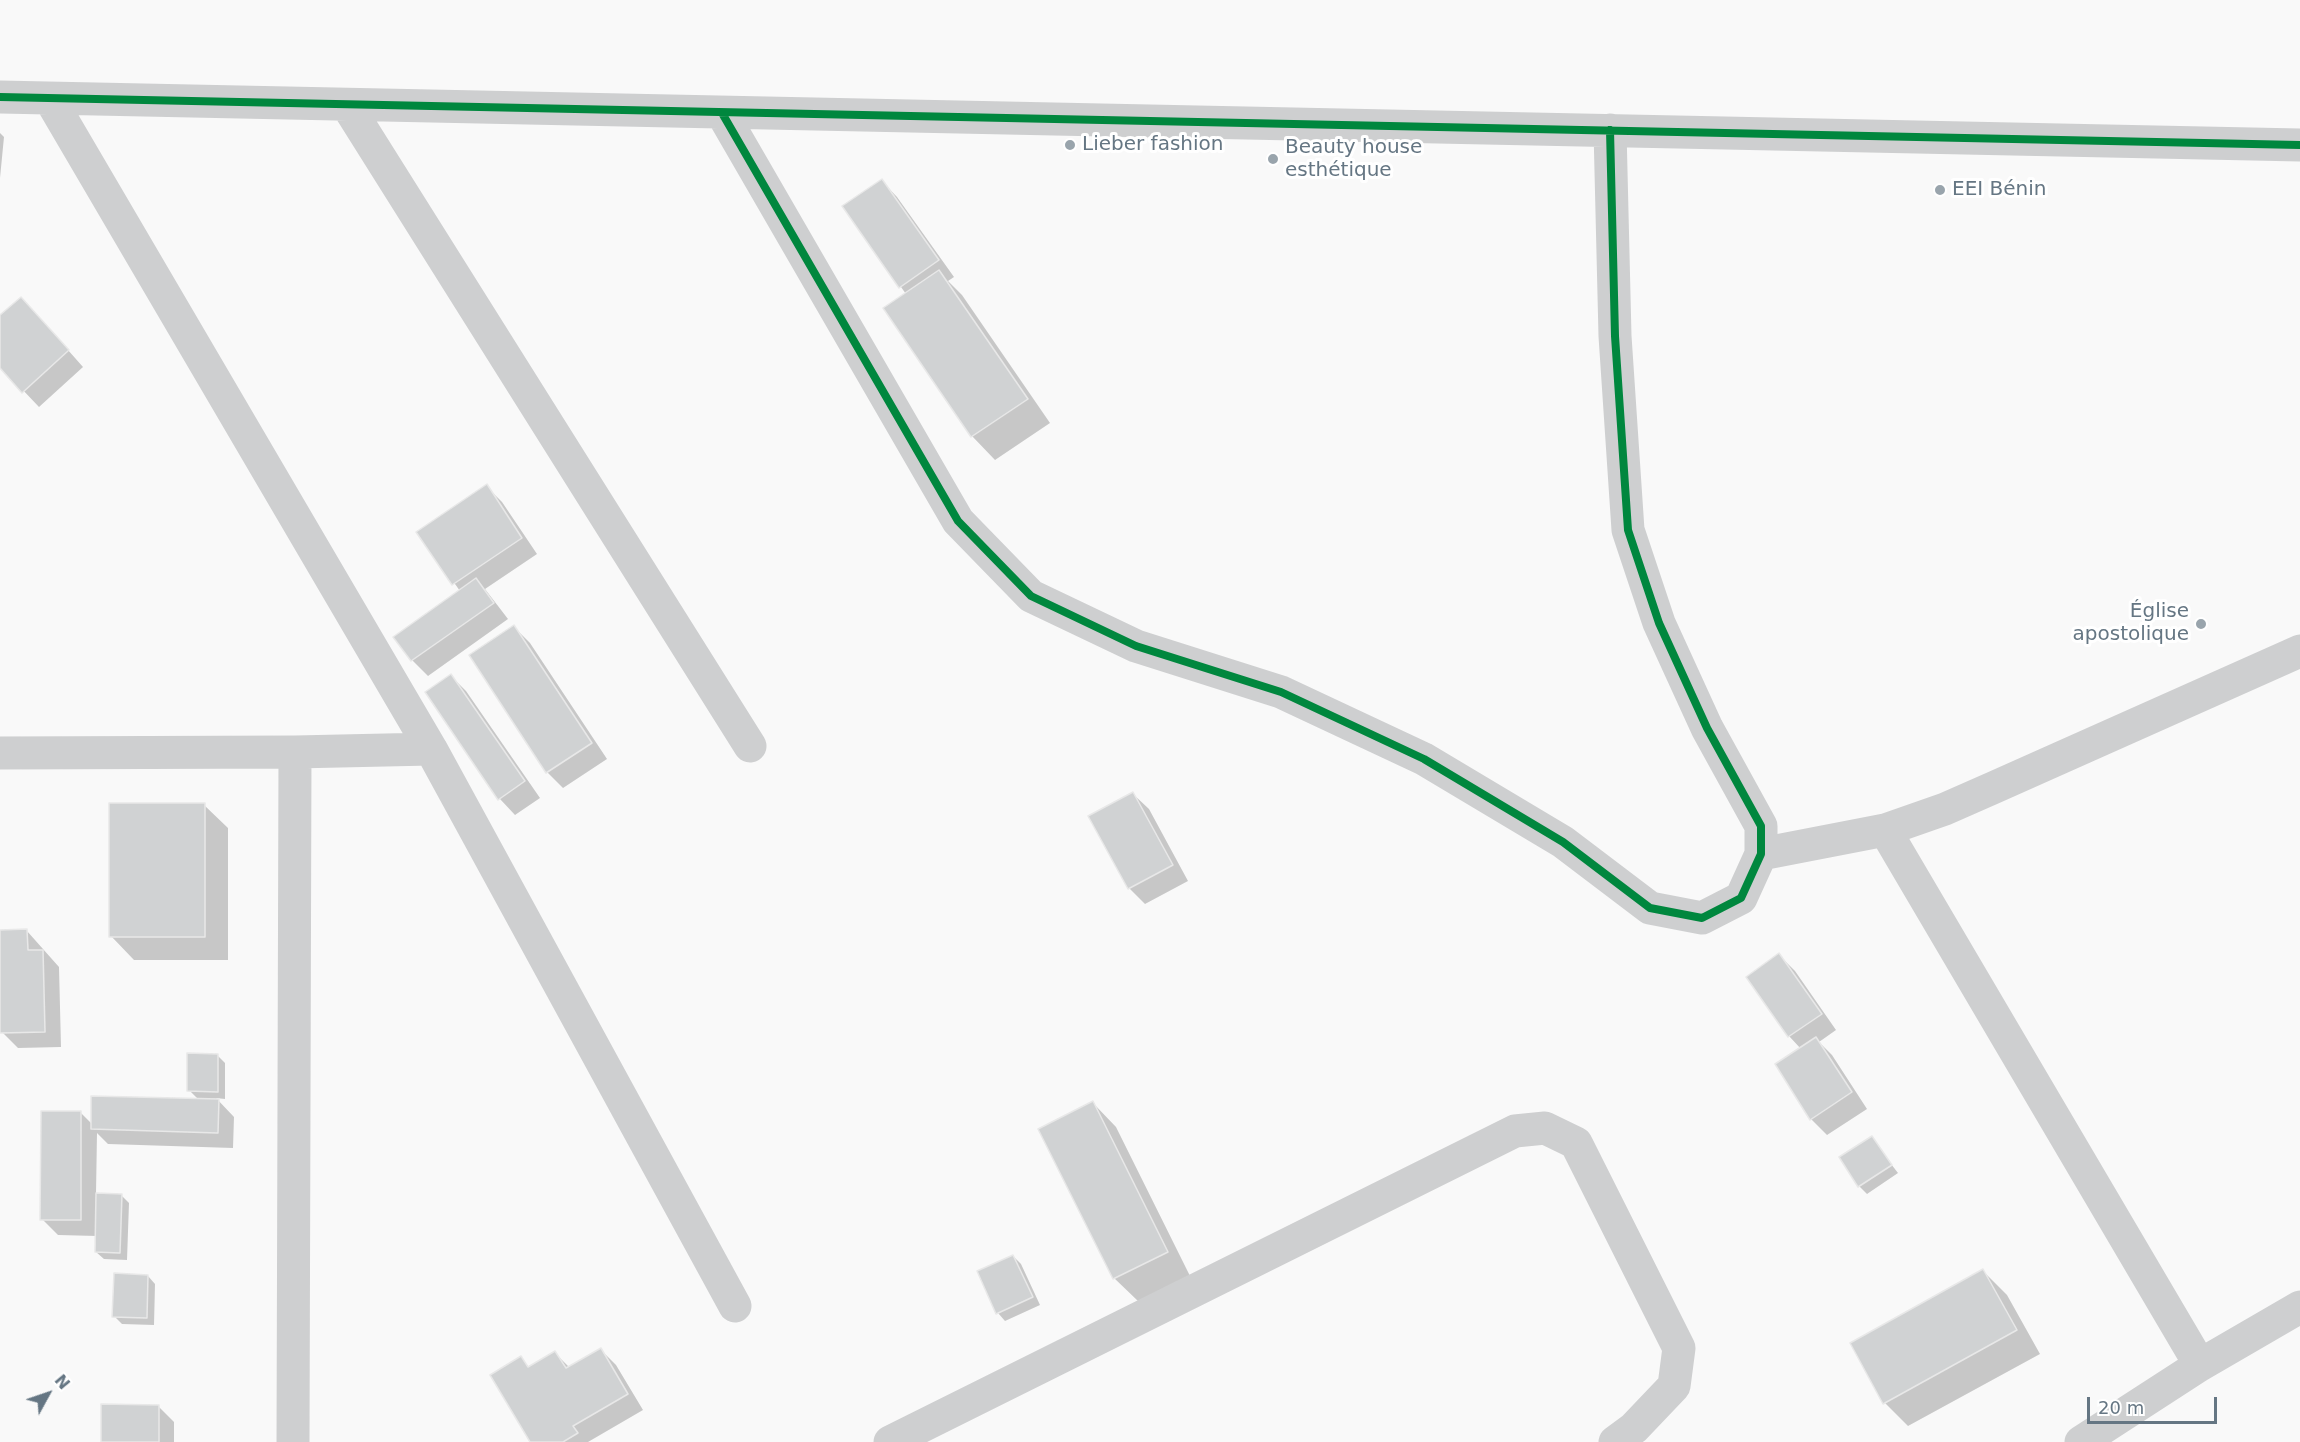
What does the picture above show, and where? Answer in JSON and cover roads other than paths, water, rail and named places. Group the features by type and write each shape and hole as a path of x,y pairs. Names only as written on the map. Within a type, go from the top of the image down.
{"street":[{"path":"0,97 2300,145"},
{"path":"50,99 431,749 735,1306"},
{"path":"347,105 750,746"},
{"path":"722,113 958,521 1031,596 1136,646 1281,692 1425,759 1563,842 1650,908 1702,918 1741,898 1761,854 1761,826 1707,728 1659,623 1628,530 1615,336 1610,130"},
{"path":"1761,854 1885,830 1975,796 2300,651"},
{"path":"0,753 431,749"},
{"path":"293,1442 295,752"},
{"path":"1885,830 2200,1365"},
{"path":"890,1442 1515,1131 1545,1128 1576,1143 1679,1348 1674,1386 1634,1428 1615,1442"},
{"path":"2081,1442 2200,1365 2300,1307"}],"place":[{"name":"Lieber fashion","path":"1070,145"},
{"name":"Beauty house esthétique","path":"1273,159"},
{"name":"EEI Bénin","path":"1940,190"},
{"name":"Église apostolique","path":"2201,624"}]}
